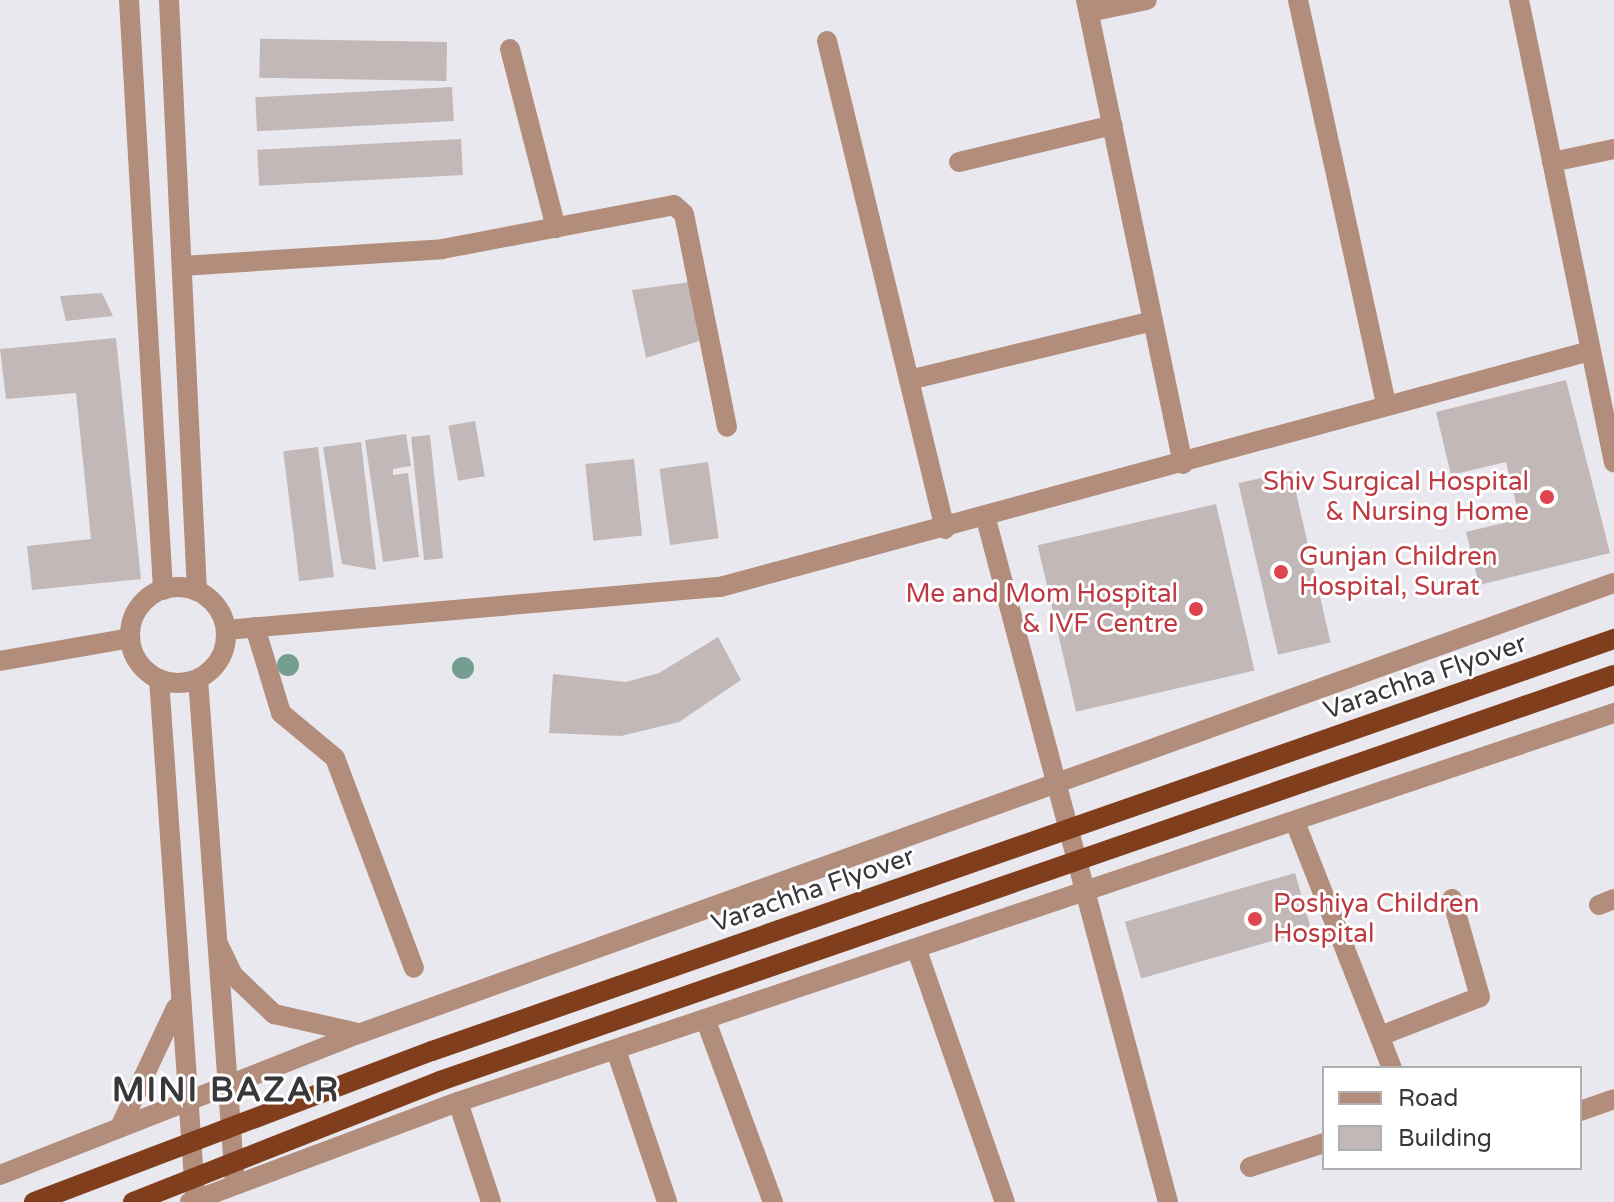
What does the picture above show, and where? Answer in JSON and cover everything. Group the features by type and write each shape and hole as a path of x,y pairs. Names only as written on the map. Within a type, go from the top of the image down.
{"main road":[{"name":"Varachha Flyover","path":"34,1202 256,1114 1614,639"},
{"path":"133,1202 440,1081 1614,675"}],"street":[{"path":"129,0 163,590"},
{"path":"169,0 197,591"},
{"path":"1147,0 1088,6 1183,464"},
{"path":"1298,0 1386,405"},
{"path":"1519,0 1614,462"},
{"path":"827,41 945,529"},
{"path":"510,49 556,228"},
{"path":"959,162 1113,125"},
{"path":"1552,162 1614,149"},
{"path":"182,266 442,249 680,208 727,427"},
{"path":"909,380 1153,321"},
{"path":"226,630 720,587 986,519 1386,405 1590,351"},
{"path":"986,519 1168,1202"},
{"path":"0,1175 361,1033 1614,583"},
{"path":"163,590 197,591 215,604 226,630 220,659 198,679 159,679 141,665 130,638 138,608 163,590"},
{"path":"255,627 281,713 335,758 414,968"},
{"path":"0,661 130,638"},
{"path":"159,679 193,1201 458,1102 617,1053 917,950 1085,897 1614,713"},
{"path":"198,679 224,1085 236,1185"},
{"path":"1295,822 1391,1066"},
{"path":"1380,1036 1480,997 1452,899"},
{"path":"214,935 233,975 274,1014 320,1030 361,1033"},
{"path":"917,950 1005,1202"},
{"path":"120,1127 179,1001"},
{"path":"706,1021 773,1202"},
{"path":"617,1053 667,1202"},
{"path":"1582,1110 1614,1099"},
{"path":"458,1102 491,1202"},
{"path":"1250,1167 1322,1144"}],"building":[{"path":"260,39 447,42 446,81 259,78"},
{"path":"452,87 454,121 257,131 255,97"},
{"path":"461,139 463,175 259,186 257,150"},
{"path":"690,282 699,341 646,358 632,290"},
{"path":"102,293 113,316 66,321 60,296"},
{"path":"116,338 141,579 32,590 27,546 91,539 76,393 6,399 0,349"},
{"path":"1566,380 1610,553 1479,585 1466,532 1520,519 1506,462 1451,475 1436,412"},
{"path":"475,421 485,476 458,481 448,426"},
{"path":"406,434 411,466 393,469 393,475 408,473 419,557 383,562 365,440"},
{"path":"430,435 443,558 424,560 411,437"},
{"path":"361,442 376,570 342,564 323,447"},
{"path":"318,447 334,577 299,581 283,451"},
{"path":"634,459 642,536 593,541 585,464"},
{"path":"708,462 719,538 670,545 659,469"},
{"path":"1291,471 1331,642 1278,655 1238,483"},
{"path":"1216,504 1254,671 1076,712 1038,545"},
{"path":"718,637 741,680 679,722 621,736 549,733 553,674 626,682 659,673"},
{"path":"1295,873 1311,930 1141,979 1125,922"}],"place":[{"name":"Shiv Surgical Hospital & Nursing Home","path":"1547,497"},
{"name":"Gunjan Children Hospital, Surat","path":"1281,572"},
{"name":"Me and Mom Hospital & IVF Centre","path":"1196,609"},
{"name":"Poshiya Children Hospital","path":"1255,919"}],"district":[{"name":"MINI BAZAR","path":"226,1091"}]}
